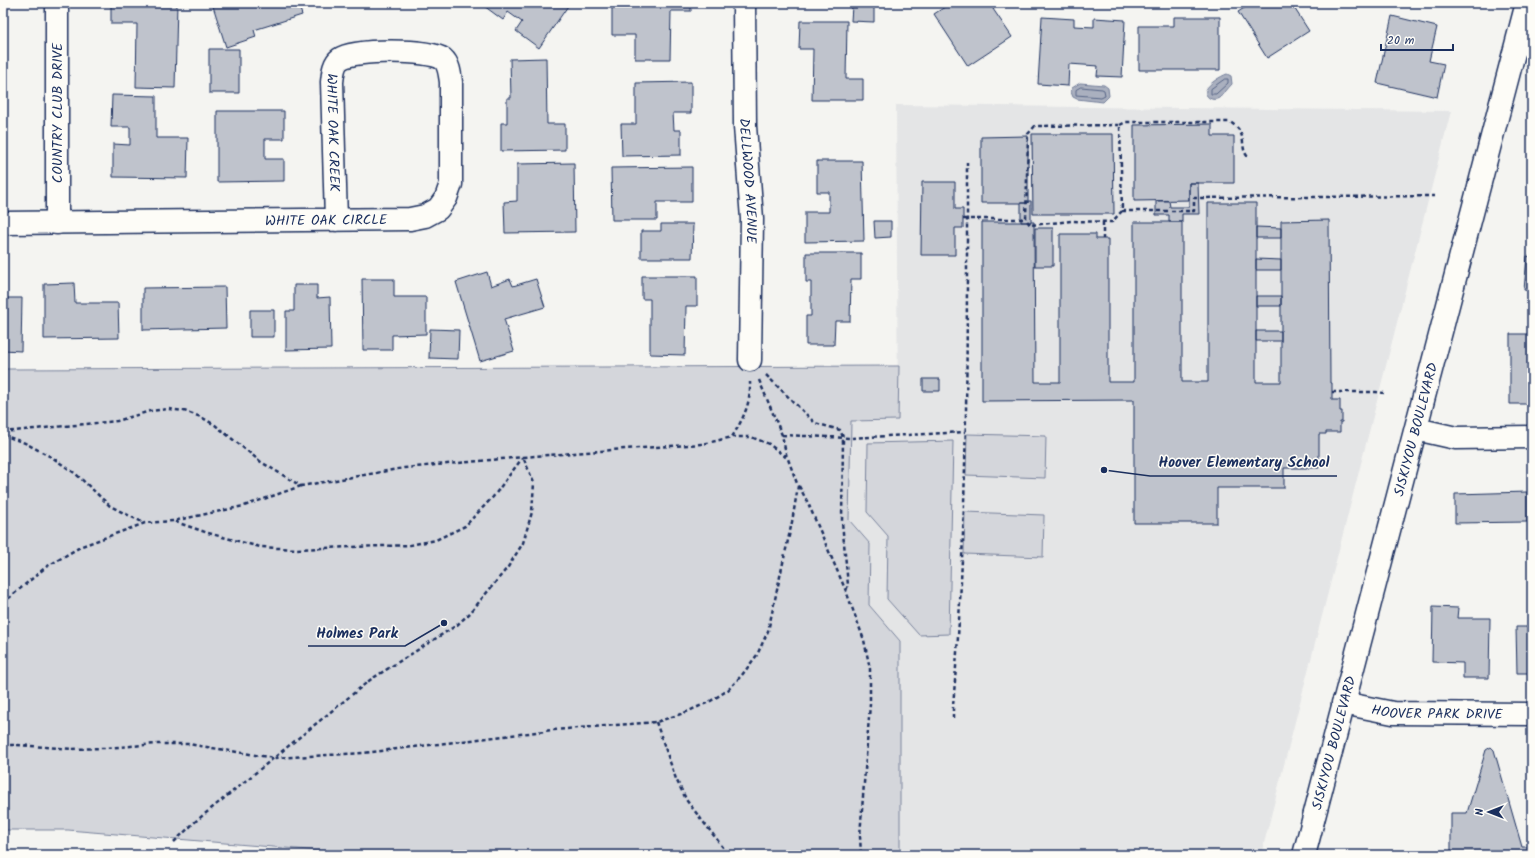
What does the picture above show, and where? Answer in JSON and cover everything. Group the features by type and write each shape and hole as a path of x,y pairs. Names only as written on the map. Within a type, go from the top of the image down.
{"street":[{"name":"COUNTRY CLUB DRIVE","path":"57,3 57,223"},
{"name":"DELLWOOD AVENUE","path":"744,3 745,126 752,218 750,360"},
{"name":"SISKIYOU BOULEVARD","path":"1304,855 1527,3"},
{"name":"WHITE OAK CREEK","path":"336,220 332,82 334,67 338,60 361,52 422,52 444,60"},
{"name":"WHITE OAK CIRCLE","path":"3,223 410,219 425,216 438,209 446,198 452,184 452,82 449,69 444,60"},
{"path":"1416,428 1456,438 1532,437"},
{"name":"HOOVER PARK DRIVE","path":"1343,703 1393,713 1532,714"}],"path":[{"path":"1120,125 1122,211 1112,222 1072,222 1030,225 1026,218 1028,134 1035,126 1120,125 1126,122 1230,122 1237,126 1241,132 1244,141 1244,153 1248,157"},
{"path":"953,718 960,616 965,432 965,218 967,162"},
{"path":"1122,211 1194,211 1194,198 1436,196"},
{"path":"965,218 1026,218"},
{"path":"1103,222 1103,239"},
{"path":"750,360 782,435 788,459 798,486 808,503 846,591 864,640 870,669 870,704 860,836 861,855"},
{"path":"732,436 744,418 750,392 750,360"},
{"path":"750,360 815,423 840,430 842,437 842,522 848,585 846,591"},
{"path":"1332,392 1384,393"},
{"path":"3,432 117,421 150,411 168,409 184,411 201,417 215,425 261,462 301,486"},
{"path":"782,435 842,437 965,432"},
{"path":"3,435 24,443 53,458 76,474 110,506 144,523"},
{"path":"3,603 46,567 82,546 144,523 173,521 244,506 301,486 404,468 523,457 703,444 732,436 751,437 769,444 788,459"},
{"path":"173,521 208,533 260,547 297,549 410,545 436,540 465,526 493,498 523,457"},
{"path":"174,842 196,821 370,680 457,625 470,613 508,567 523,543 532,512 534,483 523,457"},
{"path":"3,745 72,749 158,744 188,744 274,758 364,753 553,730 656,722 684,713 709,702 728,690 757,656 768,631 792,522 798,486"},
{"path":"656,722 676,779 687,801 729,855"}],"shaded area":[{"path":"896,105 1451,111 1261,855 900,855 900,641 869,605 870,544 849,520 851,421 898,420"},
{"path":"899,366 898,420 851,421 849,520 870,544 869,605 900,641 900,855 369,855 68,830 3,830 3,369"},
{"path":"967,434 1046,436 1045,478 966,475"},
{"path":"953,441 949,634 919,635 887,599 888,536 867,512 868,443"},
{"path":"965,512 1044,515 1043,557 964,554"}],"water":[{"path":"1227,74 1231,76 1232,84 1223,95 1217,99 1208,97 1206,95 1206,90 1209,85 1221,76"},
{"path":"1080,83 1104,85 1108,88 1109,96 1103,102 1077,99 1073,97 1071,92 1072,88"}],"building":[{"path":"111,3 177,3 175,88 136,87 137,24 111,24"},
{"path":"212,3 298,3 302,15 254,30 256,37 226,47"},
{"path":"480,3 570,3 539,48 516,31 522,22 508,12 503,20"},
{"path":"612,3 691,3 691,11 671,11 670,59 635,59 635,35 612,35"},
{"path":"951,3 1002,3 993,9 1012,37 968,66 934,14"},
{"path":"1252,3 1291,3 1309,31 1267,58 1238,12"},
{"path":"852,6 874,6 874,22 851,21"},
{"path":"1392,16 1437,27 1429,61 1444,64 1437,97 1377,83"},
{"path":"1042,17 1074,19 1074,26 1094,27 1094,18 1125,20 1122,77 1097,76 1098,66 1069,64 1068,86 1038,84"},
{"path":"1174,17 1220,17 1220,70 1139,70 1139,26 1174,26"},
{"path":"800,21 847,21 846,79 863,79 863,100 812,100 813,49 799,49"},
{"path":"4,49 4,84 3,84"},
{"path":"209,49 239,49 239,93 209,93"},
{"path":"546,58 547,124 565,124 565,150 501,151 501,123 507,123 507,98 511,98 510,59"},
{"path":"691,82 691,113 673,113 674,130 681,130 681,155 622,156 621,124 636,124 636,83"},
{"path":"112,95 156,96 156,138 188,138 187,178 113,177 113,144 130,145 130,127 111,127"},
{"path":"217,111 284,111 284,139 265,139 265,159 284,159 284,181 217,182"},
{"path":"1212,124 1212,136 1234,136 1234,183 1189,183 1189,200 1134,201 1134,125"},
{"path":"1032,134 1113,134 1114,214 1033,214"},
{"path":"1028,136 1028,203 981,203 981,137"},
{"path":"3,144 6,144 6,176 3,176"},
{"path":"817,161 862,161 864,241 805,242 805,212 829,212 829,192 817,192"},
{"path":"574,163 575,232 505,233 504,202 517,201 517,164"},
{"path":"692,167 692,202 657,202 657,220 612,220 611,168"},
{"path":"922,182 955,182 955,209 963,209 963,228 955,228 955,255 921,255"},
{"path":"1189,183 1198,183 1199,214 1182,214 1182,222 1169,222 1169,215 1156,215 1156,201 1169,201 1170,207 1189,207"},
{"path":"1028,201 1031,201 1031,222 1021,222 1021,203 1028,203"},
{"path":"1208,203 1256,203 1256,382 1281,382 1281,221 1329,220 1330,383 1332,383 1332,400 1340,400 1342,422 1340,422 1340,432 1326,432 1326,434 1319,434 1319,468 1284,468 1284,488 1217,488 1217,523 1134,523 1134,400 982,401 982,222 1034,222 1035,382 1060,382 1060,234 1096,234 1096,239 1108,239 1108,382 1134,382 1134,222 1182,222 1182,382 1208,382"},
{"path":"874,221 891,221 891,237 875,238"},
{"path":"661,224 693,224 692,258 641,258 641,231 661,231"},
{"path":"1256,227 1281,228 1281,238 1256,238"},
{"path":"1035,228 1053,228 1053,266 1035,266"},
{"path":"806,253 861,253 861,279 851,279 850,321 835,321 834,345 806,345 806,316 811,316 811,282 806,282"},
{"path":"1527,256 1532,257 1532,291 1524,290"},
{"path":"1256,259 1281,260 1281,270 1256,270"},
{"path":"487,272 491,286 510,279 513,286 536,279 545,307 504,319 514,351 480,361 456,282"},
{"path":"642,276 697,276 697,306 686,306 685,355 650,354 650,299 642,299"},
{"path":"362,279 394,279 394,297 426,297 426,334 392,335 392,350 363,350"},
{"path":"74,283 75,303 118,303 119,338 44,339 44,284"},
{"path":"294,285 317,285 317,298 330,297 331,349 286,350 286,311 294,311"},
{"path":"225,287 226,328 143,330 143,288"},
{"path":"1256,296 1281,296 1281,306 1256,306"},
{"path":"3,298 22,298 21,351 3,350"},
{"path":"1532,307 1532,324 1530,324"},
{"path":"250,310 274,310 274,337 250,337"},
{"path":"430,329 459,330 458,359 429,358"},
{"path":"1256,331 1281,331 1281,341 1256,341"},
{"path":"1510,334 1532,334 1532,404 1510,404"},
{"path":"923,379 940,379 940,391 923,391"},
{"path":"1527,492 1527,522 1455,523 1455,494"},
{"path":"1433,607 1458,608 1457,618 1490,618 1489,678 1463,678 1463,663 1432,662"},
{"path":"1516,627 1532,627 1532,673 1517,673"},
{"path":"1491,747 1494,750 1522,847 1528,847 1530,855 1451,855 1451,813 1467,813 1486,750"}],"place":[{"name":"Hoover Elementary School","path":"1104,470"},
{"name":"Holmes Park","path":"444,623"}]}
